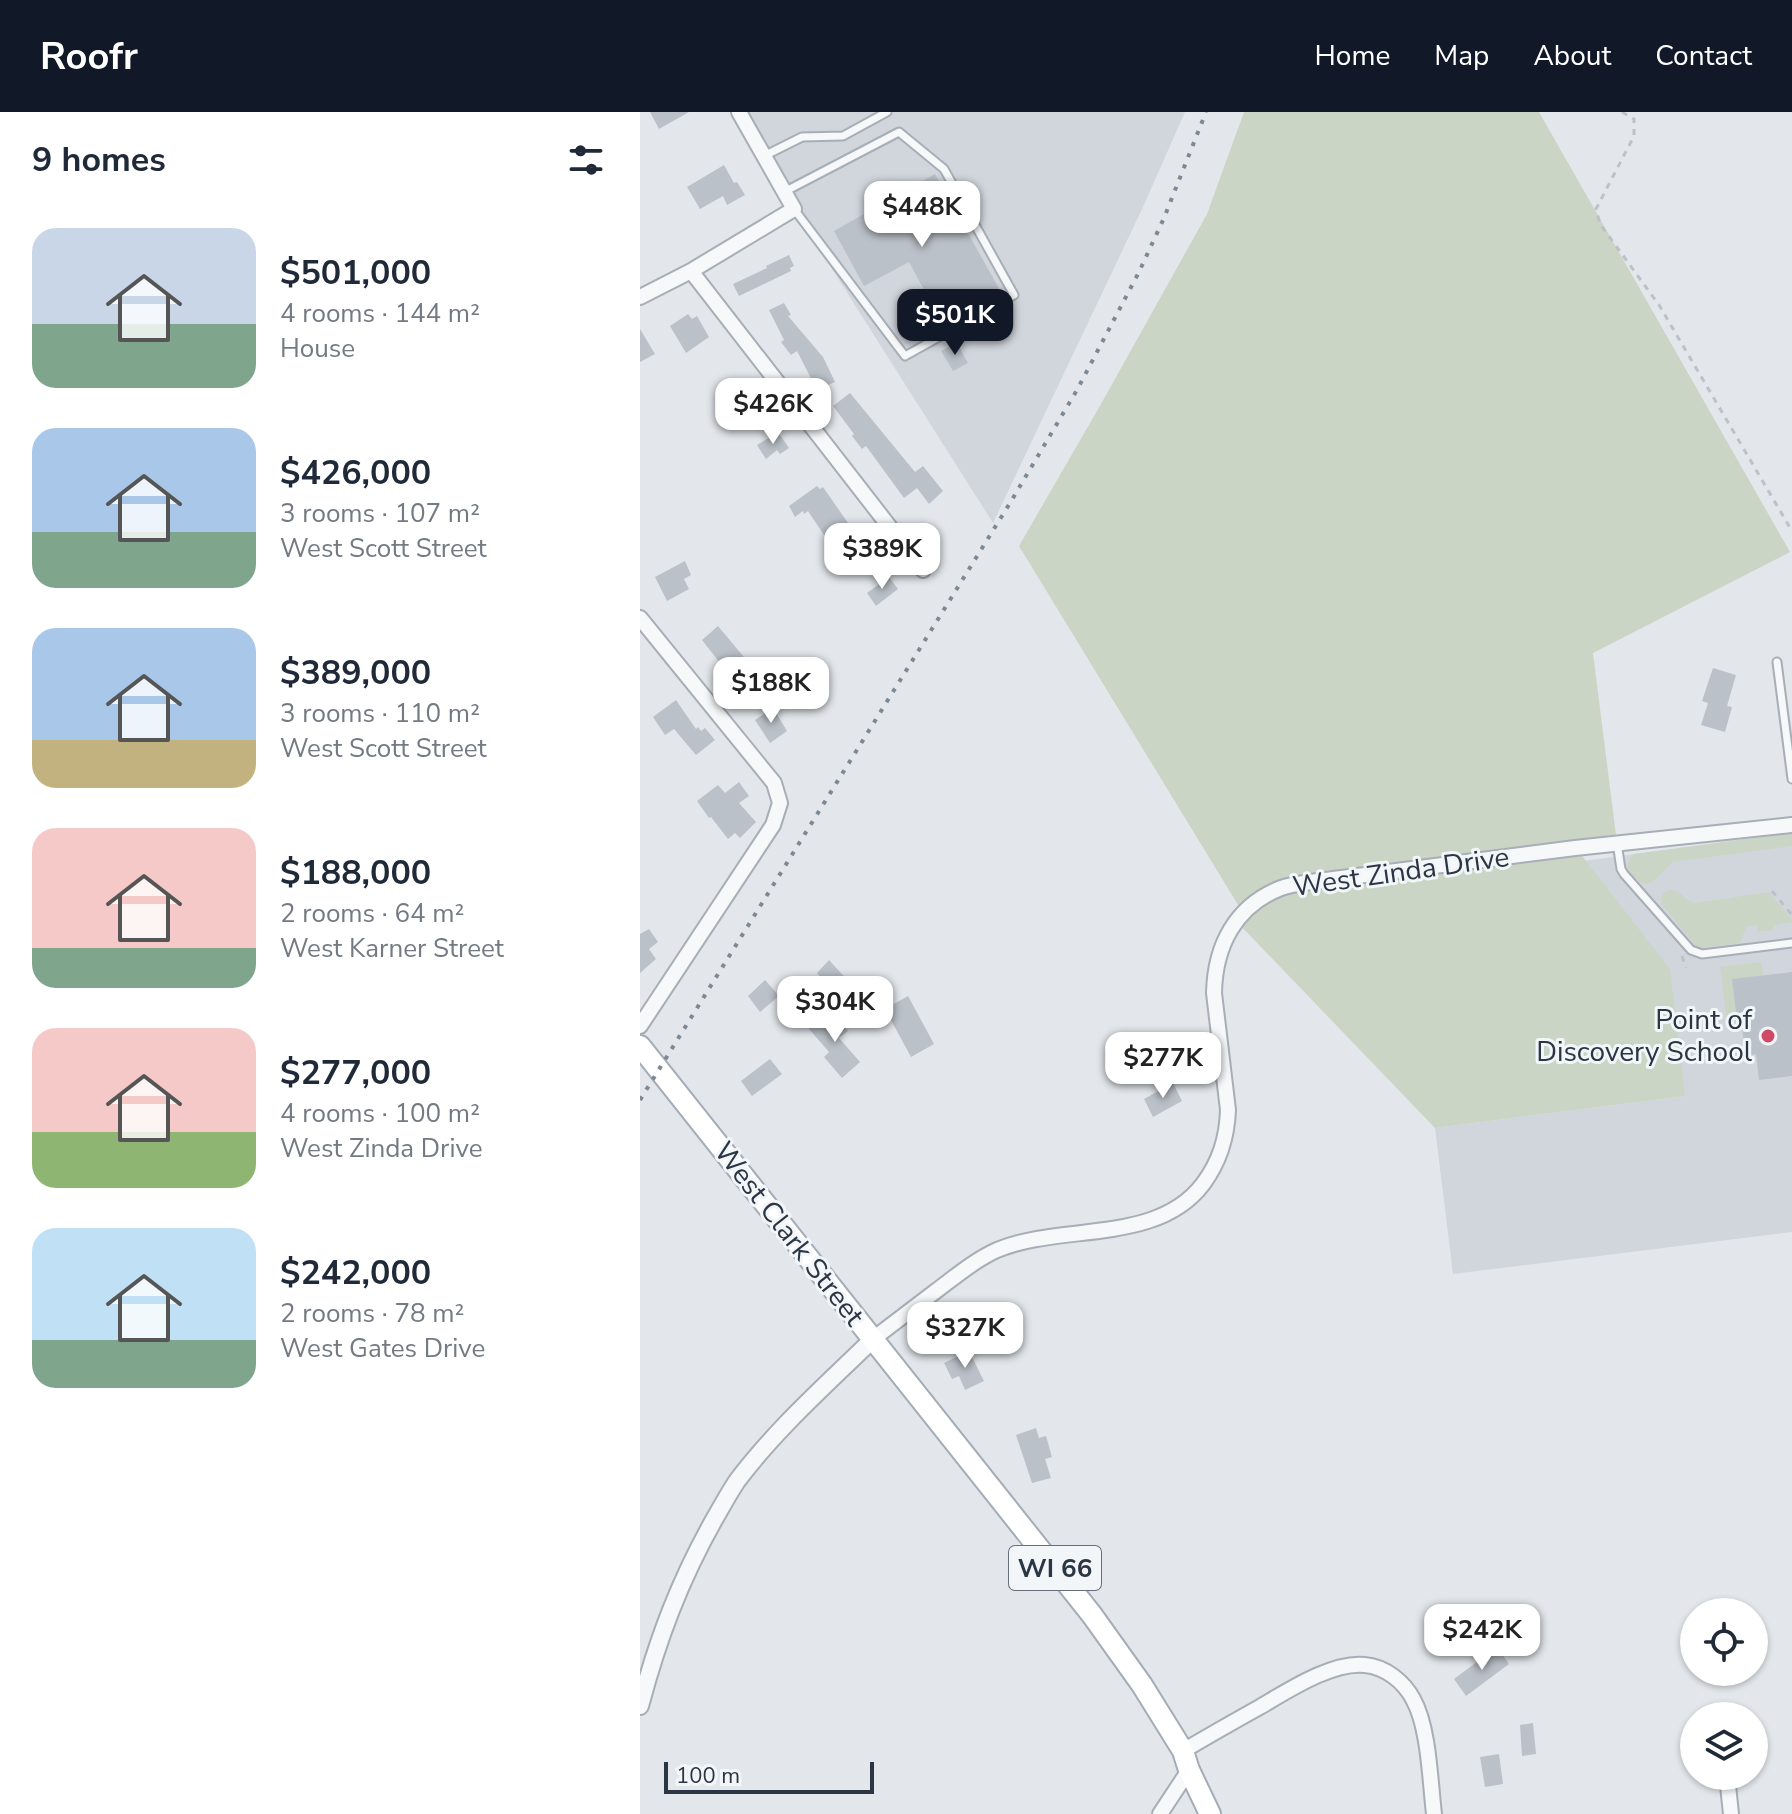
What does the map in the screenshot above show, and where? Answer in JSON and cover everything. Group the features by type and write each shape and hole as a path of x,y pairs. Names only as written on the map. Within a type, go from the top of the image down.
{"main road":[{"name":"West Clark Street","path":"640,1046 1092,1615 1142,1685 1186,1760 1210,1814"}],"street":[{"path":"640,297 691,271 794,209 739,112"},
{"path":"691,271 923,570"},
{"path":"640,618 774,783 780,803 773,825 640,1026"},
{"name":"West Zinda Drive","path":"873,1339 969,1265 994,1251 1040,1238 1152,1220 1186,1202 1200,1188 1216,1165 1227,1128 1228,1110 1214,993 1218,955 1236,921 1265,896 1282,888 1318,881 1617,843 1792,825"},
{"path":"640,1706 671,1607 693,1557 735,1483 772,1439 873,1339"},
{"path":"1160,1814 1186,1760 1305,1681 1338,1668 1364,1664 1380,1668 1402,1681 1415,1701 1423,1727 1434,1814"},
{"path":"1728,1790 1731,1814"}],"lane":[{"path":"764,156 802,137 843,136 887,112"},
{"path":"784,192 899,132 944,169 1014,295 905,356 794,209"},
{"path":"1777,662 1792,779"},
{"path":"1617,843 1624,874 1696,953 1792,943"}],"path":[{"path":"1622,112 1634,119 1634,136 1596,209 1600,224 1659,305 1792,531"},
{"path":"1772,891 1792,915"}],"shaded area":[{"path":"739,112 1185,112 993,523 794,209"},
{"path":"1792,833 1792,1232 1453,1274 1435,1128 1685,1096 1583,861"}],"green space":[{"path":"1244,112 1539,112 1790,552 1593,653 1617,843 1576,848 1670,969 1685,1096 1435,1128 1236,921 1243,913 1019,546 1207,214"},
{"path":"1792,833 1792,846 1673,862 1647,884 1639,882 1627,868 1634,854"},
{"path":"1670,890 1695,903 1769,892 1792,922 1757,932 1758,925 1746,927 1740,943 1700,948 1662,905 1663,893"},
{"path":"1761,962 1763,975 1732,980 1737,1021 1727,1022 1720,967"}],"building":[{"path":"650,112 689,112 659,129"},
{"path":"724,165 745,195 727,205 723,196 700,209 687,187"},
{"path":"935,174 1002,294 944,327 909,262 864,286 834,231"},
{"path":"789,255 794,266 790,268 791,271 739,296 733,284"},
{"path":"784,303 791,315 788,316 823,357 835,382 817,390 797,351 791,355 781,342 784,340 769,310"},
{"path":"688,314 692,319 697,316 709,337 686,353 670,326"},
{"path":"640,329 655,354 640,362"},
{"path":"956,342 968,363 953,371 941,351"},
{"path":"850,393 915,472 923,466 943,491 929,504 917,488 904,498 866,446 862,449 852,436 854,434 833,406"},
{"path":"754,404 764,416 746,430 737,417"},
{"path":"778,432 789,448 780,454 777,450 766,459 757,445"},
{"path":"817,486 820,489 823,487 857,536 841,548 831,534 826,538 808,511 795,517 789,506"},
{"path":"685,561 691,575 684,579 689,589 667,601 655,577"},
{"path":"889,577 898,589 876,606 867,593"},
{"path":"718,626 754,669 736,683 702,640"},
{"path":"1713,668 1736,675 1727,706 1732,707 1725,732 1701,725 1708,703 1702,701"},
{"path":"676,700 696,729 698,727 701,731 705,728 715,740 696,755 674,729 665,735 653,717"},
{"path":"773,708 787,731 770,743 755,720"},
{"path":"739,782 749,796 739,803 756,822 740,838 735,833 728,839 697,801 718,785 725,793"},
{"path":"649,929 658,942 649,949 656,959 640,973 640,934"},
{"path":"829,960 851,984 838,997 817,973"},
{"name":"Point of Discovery School","path":"1792,972 1792,1076 1759,1080 1756,1054 1746,1056 1741,1021 1737,1021 1732,979"},
{"path":"765,980 779,996 760,1012 748,996"},
{"path":"908,996 934,1044 911,1057 885,1009"},
{"path":"829,1010 848,1031 839,1038 860,1062 842,1078 824,1057 829,1052 809,1029"},
{"path":"770,1059 782,1074 752,1096 741,1081"},
{"path":"1173,1083 1182,1101 1153,1117 1144,1099"},
{"path":"969,1351 984,1381 965,1390 959,1376 952,1379 944,1363"},
{"path":"1036,1428 1039,1438 1046,1436 1052,1457 1045,1459 1051,1478 1032,1483 1016,1435"},
{"path":"1442,1606 1464,1607 1462,1627 1440,1626"},
{"path":"1497,1647 1509,1664 1466,1696 1454,1679"},
{"path":"1533,1723 1536,1754 1522,1756 1520,1725"},
{"path":"1499,1754 1503,1784 1485,1787 1480,1757"}],"railway":[{"path":"640,1100 1077,390 1139,272 1206,112"}],"place":[{"name":"Point of Discovery School","path":"1768,1036"}]}
